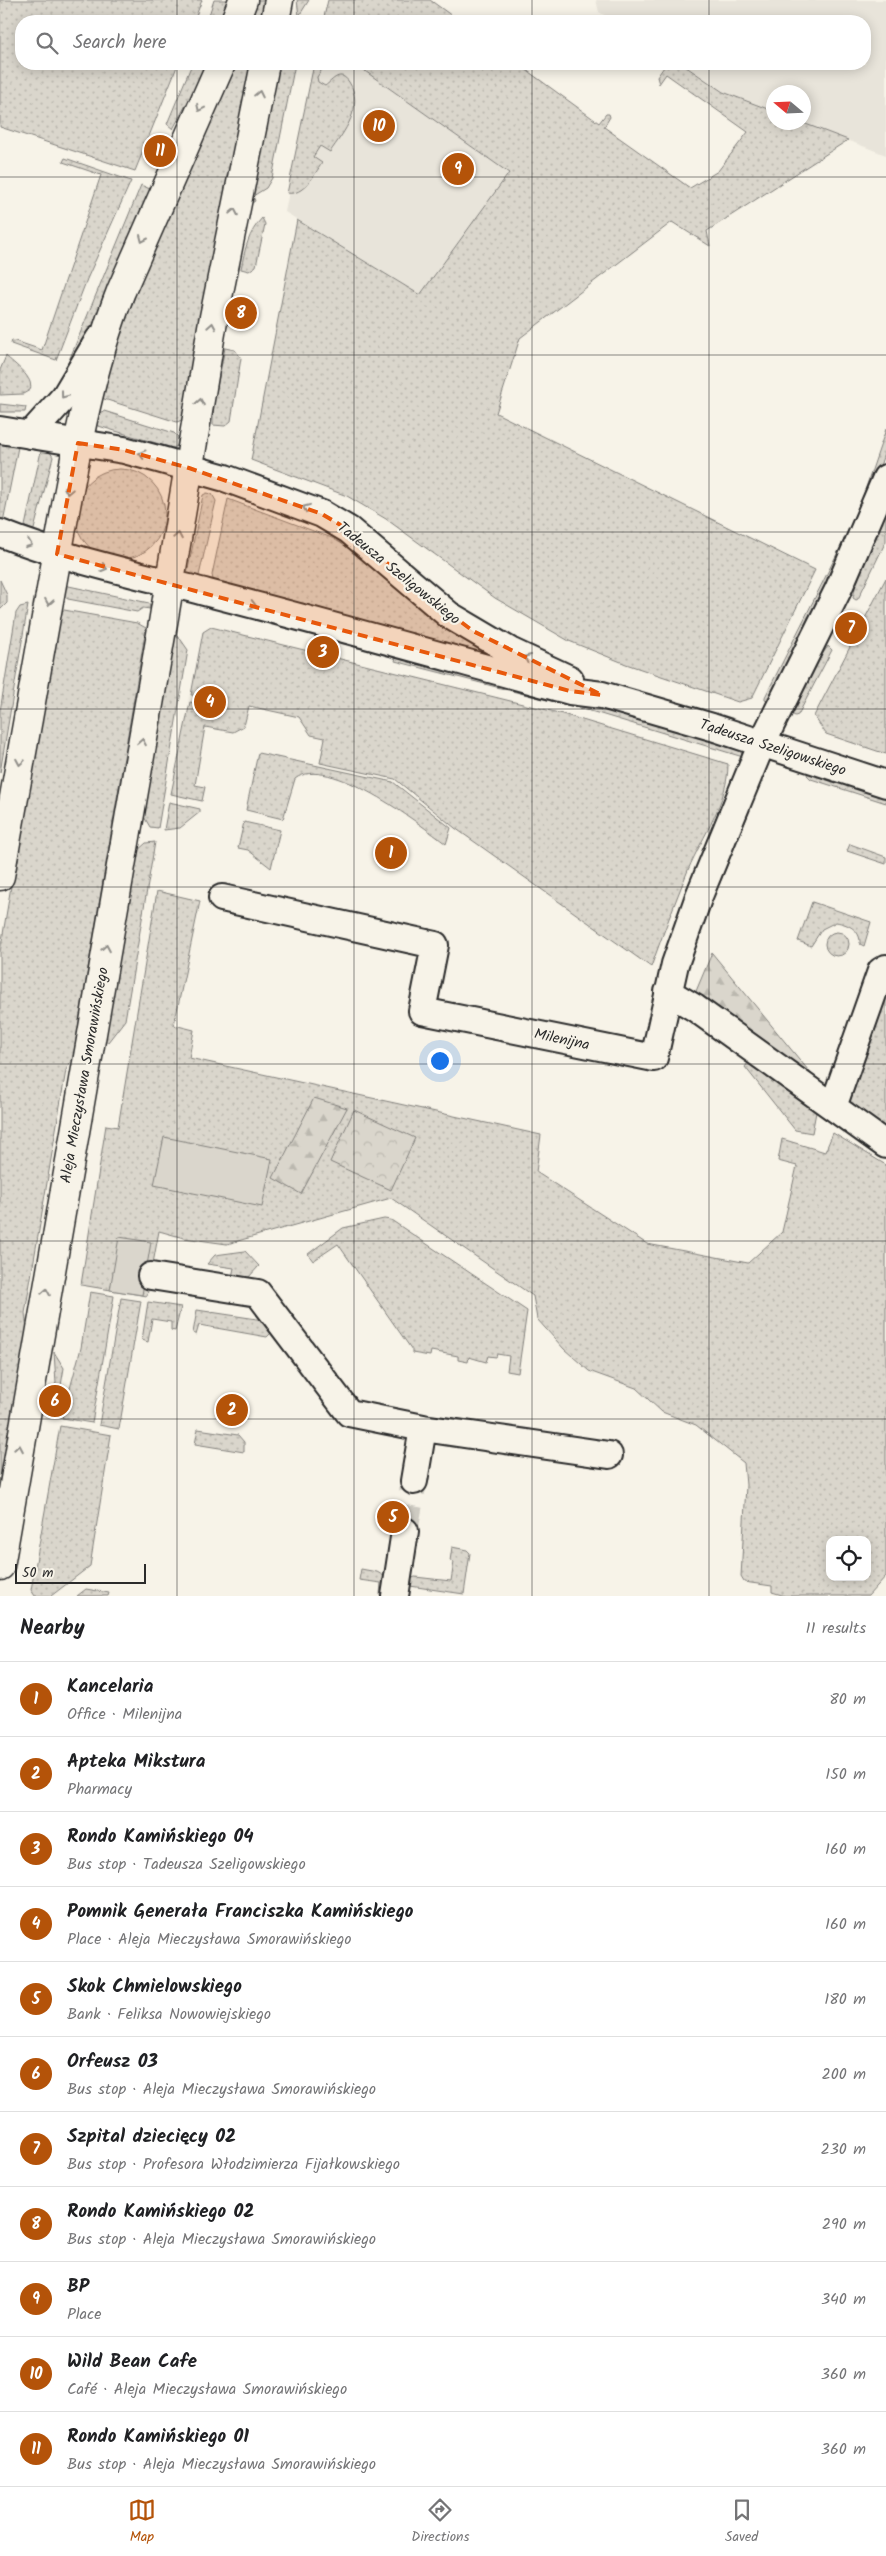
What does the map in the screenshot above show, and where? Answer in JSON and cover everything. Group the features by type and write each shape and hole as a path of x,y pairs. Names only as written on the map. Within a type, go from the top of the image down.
{"main road":[{"path":"237,15 242,0"},
{"path":"275,15 279,0"},
{"path":"0,876 78,443 108,324 136,255 218,70"},
{"path":"189,468 227,249 264,70"},
{"name":"Aleja Mieczysława Smorawińskiego","path":"0,1566 37,1340 189,468"}],"street":[{"path":"30,435 65,396 108,324"},
{"path":"0,430 78,443"},
{"name":"Tadeusza Szeligowskiego","path":"78,443 124,450 189,468 284,499 337,522 458,620 510,651 602,695 762,743 886,784"},
{"name":"Milenijna","path":"222,898 435,945 422,1011 654,1058 668,992 692,913 762,743 838,590 886,478"},
{"path":"0,532 57,554"},
{"name":"Tadeusza Szeligowskiego","path":"57,554 570,691 602,695"},
{"path":"833,1107 881,971 886,968"},
{"path":"668,992 695,1008 886,1145"},
{"path":"150,1276 258,1293 349,1413 423,1428 609,1455"},
{"path":"414,1481 423,1428"},
{"path":"395,1596 405,1531"}],"highlighted area":[{"path":"78,443 124,450 189,468 322,514 349,530 411,584 473,631 602,695 570,691 57,554"}],"shaded area":[{"path":"596,0 886,0 886,155 811,126 811,85 766,85 766,108 723,92 692,70 871,70 871,15 604,15 599,12"},
{"path":"313,70 363,70 509,173 420,295 285,212"}],"green space":[{"path":"0,0 202,0 196,15 15,15 15,70 176,70 135,171 0,127"},
{"path":"214,0 231,0 226,15 209,15"},
{"path":"254,0 270,0 266,15 248,15"},
{"path":"297,0 309,0 300,15"},
{"path":"328,0 430,0 451,15 324,15"},
{"path":"190,70 205,70 173,129 167,124"},
{"path":"228,70 255,70 182,420 177,422 104,399 100,395 120,333"},
{"path":"275,70 294,70 272,178 266,188 253,196 255,201 246,207"},
{"path":"313,70 322,70 317,77 318,82 325,86 337,77 343,76 349,82 355,100 351,118 330,152 320,146 313,157 322,163 308,184 293,193 287,193"},
{"path":"363,70 526,70 599,123 606,114 609,114 610,117 604,127 690,188 718,171 748,132 666,74 659,84 657,77 662,70 691,70 723,92 766,108 766,130 811,130 811,126 848,140 707,231 710,246 672,222 520,338 496,413 815,570 752,698 738,702 626,664 569,641 495,598 386,519 347,496 251,460 297,220 420,295 509,173"},
{"path":"65,158 131,181 87,279 56,360 11,344 12,340 42,350 101,175 63,162"},
{"path":"141,185 150,189 76,365 61,380"},
{"path":"262,218 265,224 256,266 249,271 241,269 250,235"},
{"path":"225,348 235,350 241,358 231,421 225,426 213,425 213,406"},
{"path":"6,356 27,376 31,385 30,390 23,394 0,395 0,370"},
{"path":"0,404 26,407 25,412 0,412"},
{"path":"104,411 174,433 178,437 177,446 173,448 95,425 98,413"},
{"path":"886,429 886,448 871,493 863,496"},
{"path":"0,443 18,447 3,522 0,521"},
{"path":"41,451 50,452 53,457 33,533 24,531"},
{"path":"120,469 137,472 152,482 162,497 165,514 162,531 152,546 137,556 120,559 103,556 88,546 78,531 75,514 78,497 88,482 103,472"},
{"path":"207,493 212,494 216,501 198,580 187,574 203,495"},
{"path":"228,499 332,538 359,554 505,659 214,584 212,575"},
{"path":"886,507 886,541 856,600 853,598 859,568"},
{"path":"856,516 858,523 769,702 765,700 765,697"},
{"path":"886,578 886,754 826,734 814,716"},
{"path":"0,580 7,595 7,603 0,610"},
{"path":"64,585 149,603 150,609 143,608 137,612 68,599 60,594"},
{"path":"28,605 0,773 0,711 16,613 20,607"},
{"path":"64,610 137,623 146,628 73,1057 66,1070 25,1313 27,1329 0,1487 0,952 57,611"},
{"path":"211,627 559,713 728,764 724,792 714,818 688,870 651,967 455,828 395,779 320,763 325,738 311,735 299,717 249,706 244,726 233,732 205,727 195,785 205,787 202,801 171,794 190,702 202,704 202,708 214,710 217,696 191,695 203,632"},
{"path":"175,636 179,637 188,650 158,828 150,827 143,815"},
{"path":"828,646 832,650 798,715 795,716 787,711 795,694"},
{"path":"396,658 425,660 602,706 739,748 743,757 594,712 395,661"},
{"path":"258,753 393,782 451,828 446,844 373,794 328,775 310,774 295,779 283,819 246,810"},
{"path":"809,770 886,795 886,803 811,779 807,775"},
{"path":"169,802 200,809 200,812 180,828 164,830"},
{"path":"751,808 719,885 717,876 744,813"},
{"path":"244,822 280,830 271,868 248,850 238,848"},
{"path":"155,842 125,1020 108,1042 105,1042 137,851 146,843"},
{"path":"850,844 886,857 886,864 847,851"},
{"path":"157,891 200,901 174,1025 194,1030 189,1058 541,1135 536,1172 647,1244 748,1263 782,1232 797,1166 778,1161 782,1139 825,1152 833,1133 886,1165 886,1576 868,1596 785,1596 772,1592 772,1586 744,1582 741,1577 746,1485 744,1463 696,1425 662,1412 636,1388 589,1371 564,1349 537,1319 533,1296 391,1198 227,1244 184,1238 159,1231 147,1296 81,1285 106,1125 118,1127"},
{"path":"812,902 871,922 864,946 860,944 856,931 845,924 836,922 822,929 811,946 798,941"},
{"path":"837,932 842,933 848,939 848,949 842,955 837,956 832,955 826,949 825,944 826,939 832,933"},
{"path":"712,953 813,1076 799,1072 694,996"},
{"path":"886,991 886,1130 846,1102"},
{"path":"748,1063 816,1112 812,1133 795,1130 745,1067"},
{"path":"314,1098 347,1108 301,1194 273,1178"},
{"path":"354,1110 415,1138 391,1190 330,1162"},
{"path":"164,1137 272,1159 262,1207 154,1185"},
{"path":"384,1219 391,1220 527,1311 518,1373 507,1371 509,1356 497,1354 496,1357 488,1356 486,1362 469,1357 468,1362 458,1360 458,1356 431,1351 430,1356 412,1353 412,1350 338,1244 313,1261 308,1254 343,1228"},
{"path":"119,1237 151,1242 142,1295 110,1290"},
{"path":"245,1251 259,1266 247,1279 232,1277 234,1268 207,1264 215,1255"},
{"path":"90,1292 114,1296 92,1423 62,1418 81,1348"},
{"path":"121,1298 141,1301 119,1429 99,1425"},
{"path":"148,1302 181,1307 175,1331 171,1330 171,1322 152,1319 148,1342 142,1340"},
{"path":"197,1310 270,1321 273,1331 267,1337 199,1325 196,1335 193,1333"},
{"path":"54,1352 64,1368 60,1391 53,1389 56,1383"},
{"path":"60,1426 111,1435 90,1566 51,1596 35,1596 31,1590"},
{"path":"198,1429 238,1435 244,1442 244,1452 195,1444"},
{"path":"452,1547 467,1550 470,1553 464,1594 410,1586 410,1579 415,1577 451,1581 454,1562 450,1561"},
{"path":"361,1569 377,1572 384,1576 382,1595 380,1595 381,1583 359,1580"},
{"path":"86,1589 109,1593 108,1596 77,1596"}],"tunnel":[{"path":"405,1531 414,1481"}],"place":[{"name":"Wild Bean Cafe","path":"379,126"},
{"name":"Rondo Kamińskiego 01","path":"160,151"},
{"name":"BP","path":"458,169"},
{"name":"Rondo Kamińskiego 02","path":"241,313"},
{"name":"Szpital dziecięcy 02","path":"851,628"},
{"name":"Rondo Kamińskiego 04","path":"323,652"},
{"name":"Pomnik Generała Franciszka Kamińskiego","path":"210,702"},
{"name":"Kancelaria","path":"391,853"},
{"name":"Orfeusz 03","path":"55,1401"},
{"name":"Apteka Mikstura","path":"232,1410"},
{"name":"Skok Chmielowskiego","path":"393,1517"}]}
